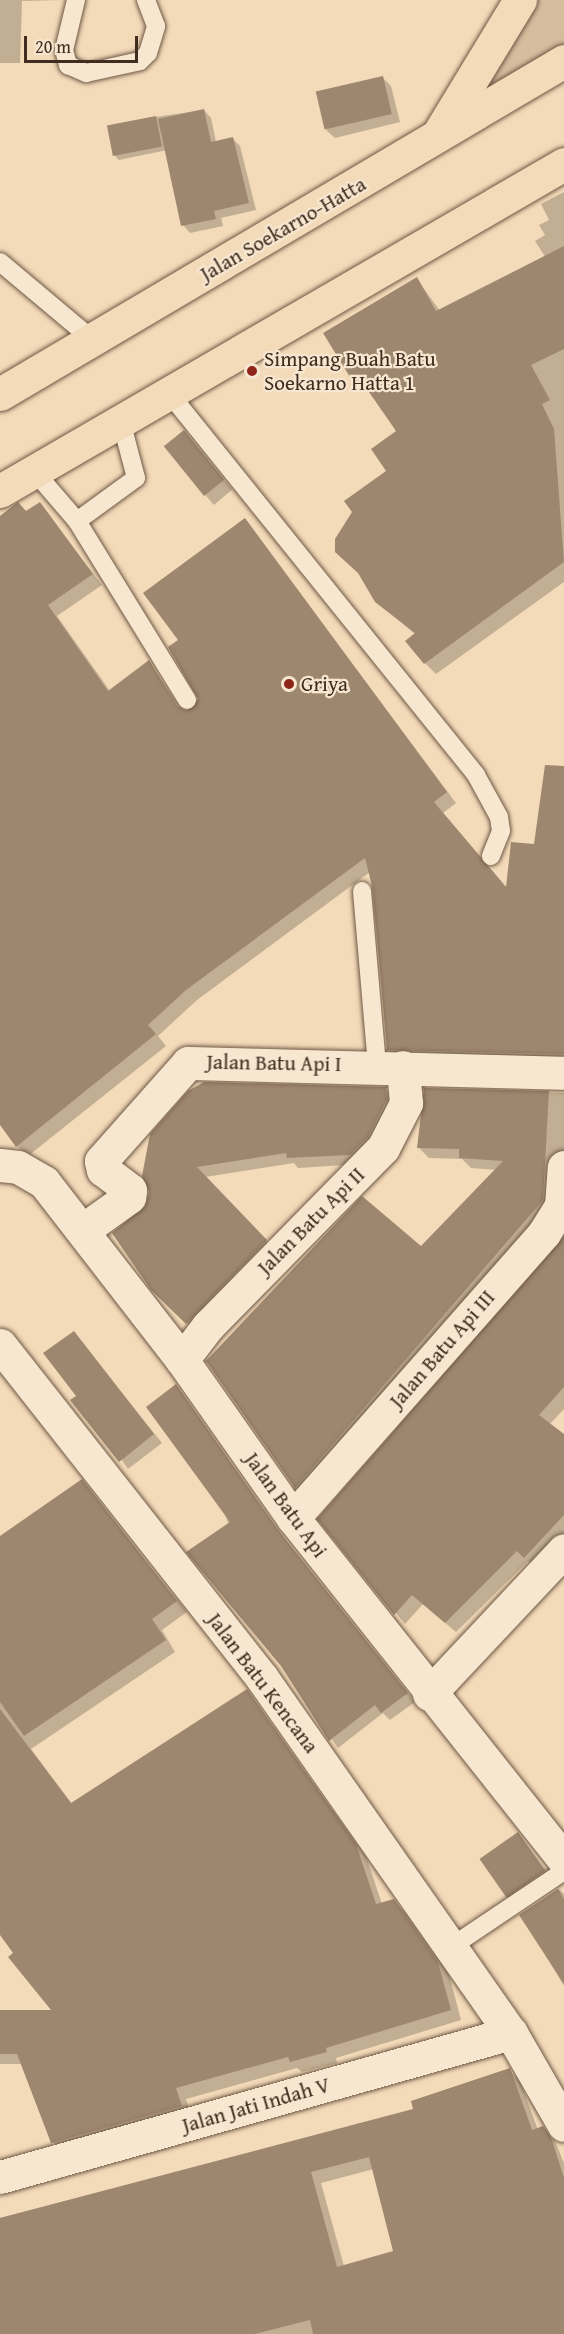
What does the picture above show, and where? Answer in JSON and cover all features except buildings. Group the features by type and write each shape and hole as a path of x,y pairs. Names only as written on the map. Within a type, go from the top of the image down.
{"highway":[{"path":"435,140 520,0"},
{"name":"Jalan Soekarno-Hatta","path":"0,394 435,140 564,61"},
{"path":"0,491 564,164"}],"street":[{"name":"Jalan Batu Api I","path":"83,1230 129,1197 130,1190 103,1170 101,1161 188,1063 390,1066 564,1073"},
{"name":"Jalan Batu Api II","path":"182,1360 208,1326 383,1148 406,1103 390,1066"},
{"name":"Jalan Batu Api","path":"0,1165 18,1167 44,1182 83,1230 182,1360 293,1518 429,1694 564,1860"},
{"name":"Jalan Batu Api III","path":"293,1518 544,1233 561,1206 564,1167"},
{"name":"Jalan Batu Kencana","path":"0,1345 262,1678 511,2033 564,2125"},
{"path":"429,1694 564,1550"},
{"name":"Jalan Jati Indah V","path":"0,2177 511,2033"}],"lane":[{"path":"76,0 64,50 68,64 86,73 140,61 148,53 156,26 146,0"},
{"path":"0,262 93,340"},
{"path":"169,393 476,775 499,817 501,831 491,856"},
{"path":"77,521 136,478 121,421"},
{"path":"34,471 77,521 187,700"},
{"path":"362,891 390,1066"},
{"path":"451,1947 564,1871"}],"shaded area":[{"path":"526,0 564,0 564,55 452,122"}],"place":[{"name":"Simpang Buah Batu Soekarno Hatta 1","path":"252,371"},
{"name":"Griya","path":"289,684"}]}
